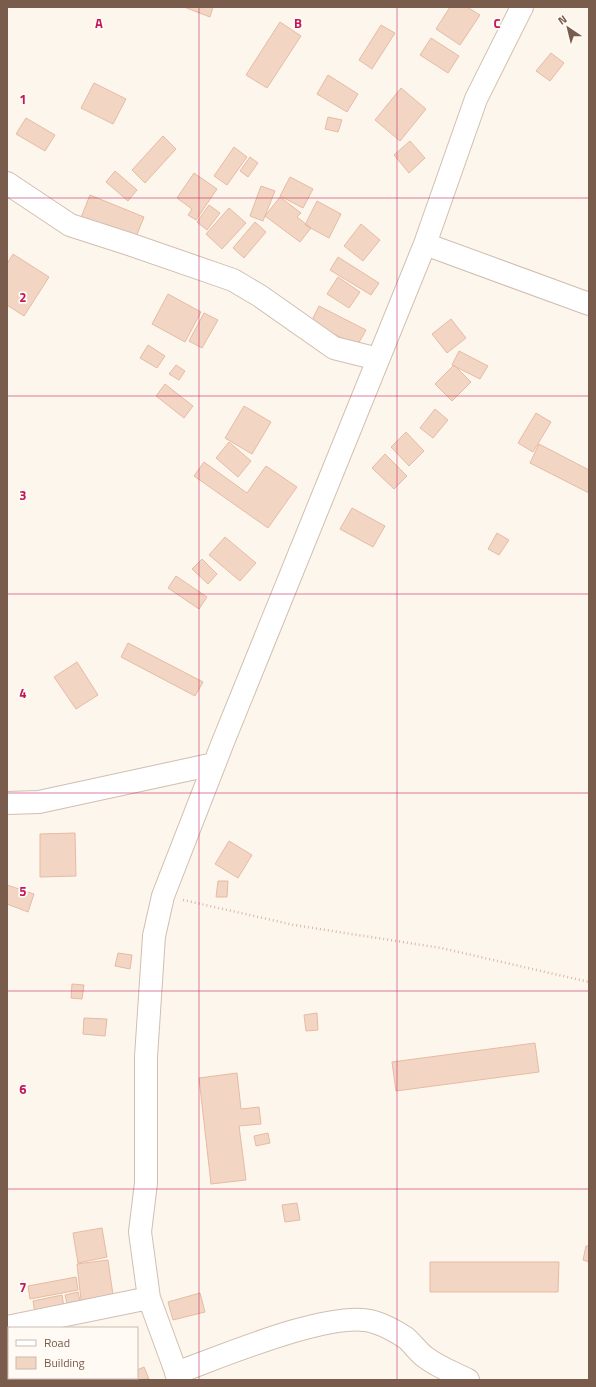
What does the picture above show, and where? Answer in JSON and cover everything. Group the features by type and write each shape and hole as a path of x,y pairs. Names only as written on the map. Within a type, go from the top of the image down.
{"street":[{"path":"468,1380 437,1365 424,1356 401,1335 373,1321 357,1319 337,1320 295,1330 178,1377 148,1298 140,1232 146,1183 146,1057 154,936 163,896 214,764 425,244 476,99 522,7"},
{"path":"7,183 70,225 233,280 260,296 334,348 378,359"},
{"path":"425,244 589,304"},
{"path":"7,803 39,802 214,764"},
{"path":"7,1327 148,1298"}],"path":[{"path":"163,896 294,925 441,948 589,982"}],"building":[{"path":"184,7 213,7 210,17"},
{"path":"450,7 467,7 480,15 460,45 436,29"},
{"path":"280,22 301,36 267,88 246,75"},
{"path":"381,25 395,33 372,69 359,60"},
{"path":"431,38 459,56 448,73 420,55"},
{"path":"551,53 564,63 550,81 536,71"},
{"path":"328,75 358,94 347,112 317,94"},
{"path":"94,83 126,99 113,124 81,108"},
{"path":"401,88 426,109 400,141 375,120"},
{"path":"328,117 342,120 338,132 325,129"},
{"path":"26,118 55,135 45,151 16,134"},
{"path":"163,136 176,149 145,183 132,170"},
{"path":"410,141 425,158 409,173 394,155"},
{"path":"234,147 247,157 227,185 214,176"},
{"path":"250,157 258,163 248,177 240,171"},
{"path":"115,171 137,190 128,201 106,182"},
{"path":"194,173 217,189 196,220 188,215 192,209 177,198"},
{"path":"290,177 313,189 303,208 280,196"},
{"path":"261,186 275,191 263,221 250,216"},
{"path":"90,195 144,217 134,242 80,220"},
{"path":"280,197 301,213 297,217 311,228 300,242 265,216"},
{"path":"317,201 341,214 329,238 305,225"},
{"path":"209,205 220,213 207,230 197,222"},
{"path":"229,208 246,223 222,249 206,234"},
{"path":"255,222 266,232 244,258 233,248"},
{"path":"361,224 380,240 363,261 344,246"},
{"path":"13,254 49,277 24,316 7,305 7,264"},
{"path":"338,257 379,283 371,295 330,270"},
{"path":"338,277 360,292 349,308 327,294"},
{"path":"168,294 201,312 185,342 152,324"},
{"path":"319,306 366,330 357,346 311,322"},
{"path":"204,313 218,320 202,348 189,341"},
{"path":"451,319 466,338 447,353 432,334"},
{"path":"148,345 165,356 157,368 140,358"},
{"path":"459,351 488,366 480,379 452,365"},
{"path":"176,365 185,371 179,380 169,374"},
{"path":"454,365 471,382 452,401 435,384"},
{"path":"165,384 193,406 184,418 156,396"},
{"path":"244,406 271,422 252,454 225,438"},
{"path":"435,409 448,420 433,438 420,428"},
{"path":"536,413 551,422 533,452 518,443"},
{"path":"406,432 424,451 409,466 391,447"},
{"path":"229,442 251,461 238,477 216,458"},
{"path":"539,444 589,470 589,493 530,463"},
{"path":"385,454 407,476 394,489 372,468"},
{"path":"204,462 247,493 266,466 297,487 268,528 194,476"},
{"path":"352,508 385,526 373,547 340,529"},
{"path":"497,533 509,540 499,555 488,549"},
{"path":"225,537 256,563 240,581 209,555"},
{"path":"202,559 217,574 208,584 192,569"},
{"path":"176,576 207,597 199,609 168,588"},
{"path":"128,643 203,682 195,696 121,657"},
{"path":"77,662 98,695 76,709 54,677"},
{"path":"75,833 76,876 40,877 40,834"},
{"path":"229,841 252,855 238,878 215,864"},
{"path":"218,881 228,881 227,897 216,897"},
{"path":"7,885 34,894 28,912 7,904"},
{"path":"118,953 132,955 130,969 115,966"},
{"path":"72,984 84,985 82,999 71,998"},
{"path":"317,1013 318,1030 306,1031 304,1015"},
{"path":"84,1018 107,1019 105,1036 83,1034"},
{"path":"535,1043 539,1072 396,1091 392,1062"},
{"path":"237,1073 241,1109 259,1107 261,1124 239,1126 246,1180 211,1184 199,1078"},
{"path":"268,1133 270,1143 256,1146 254,1136"},
{"path":"297,1203 300,1220 285,1222 282,1205"},
{"path":"102,1228 107,1257 78,1263 73,1233"},
{"path":"586,1246 589,1246 589,1262 583,1260"},
{"path":"108,1260 113,1295 81,1300 77,1264"},
{"path":"430,1262 559,1262 558,1292 430,1292"},
{"path":"76,1277 78,1290 30,1299 28,1286"},
{"path":"78,1292 81,1306 68,1308 65,1295"},
{"path":"200,1293 205,1312 173,1320 168,1302"},
{"path":"62,1295 64,1307 35,1313 33,1301"},
{"path":"144,1367 149,1379 121,1380 138,1379 138,1370"}]}
